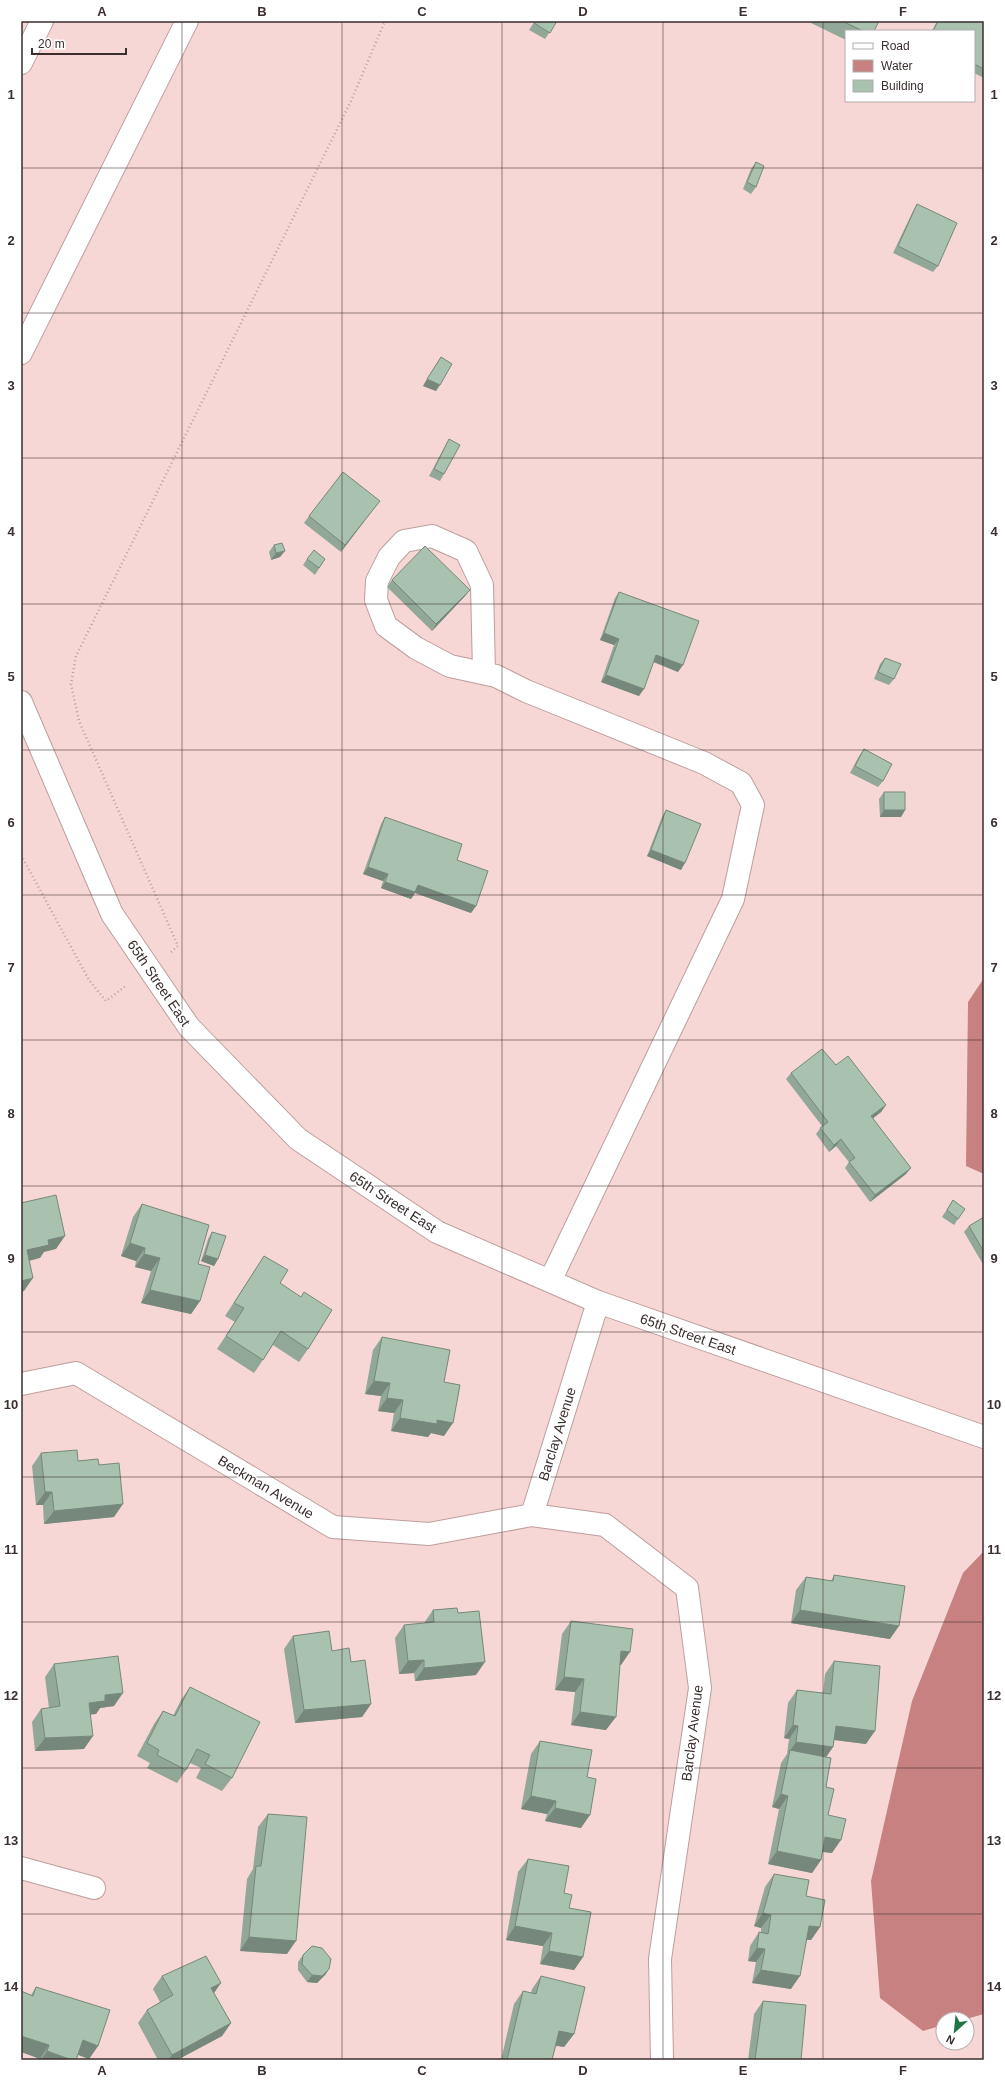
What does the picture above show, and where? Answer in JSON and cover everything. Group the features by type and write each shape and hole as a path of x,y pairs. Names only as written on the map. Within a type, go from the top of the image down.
{"main road":[{"path":"21,63 42,21"},
{"path":"21,353 188,21"},
{"path":"484,673 482,585 466,551 432,536 404,541 389,558 377,581 376,600 386,626 416,648 450,666 496,676 526,691 704,763 741,783 753,804 733,898 550,1281"},
{"name":"65th Street East","path":"21,702 112,914 189,1027 298,1139 437,1232 598,1302 984,1437"},
{"name":"Barclay Avenue","path":"598,1302 532,1515 605,1525 687,1588 700,1688 660,1959 662,2060"},
{"name":"Beckman Avenue","path":"21,1384 76,1373 333,1527 429,1534 532,1515"},
{"path":"21,1868 94,1888"}],"path":[{"path":"21,855 89,980 106,1001 178,946 79,721 71,684 76,656 351,102 384,21"}],"water":[{"path":"984,978 984,1174 966,1166 968,1002"},
{"path":"984,1551 984,2014 975,2016 975,2011 935,2011 935,2027 923,2031 880,1998 871,1881 912,1701 963,1573"}],"building":[{"path":"535,21 557,21 550,33 534,23"},
{"path":"842,21 879,21 874,30 861,30"},
{"path":"938,21 984,22 984,69 975,64 975,30 934,30"},
{"path":"756,162 764,166 756,187 747,182"},
{"path":"917,204 957,223 938,266 898,246"},
{"path":"441,357 452,364 440,385 427,379"},
{"path":"449,439 460,445 444,474 434,469"},
{"path":"343,472 380,501 345,545 309,516"},
{"path":"282,543 285,551 276,553 274,545"},
{"path":"425,546 470,590 436,624 392,580"},
{"path":"314,550 325,559 319,568 307,559"},
{"path":"619,592 699,621 683,665 656,655 644,689 606,675 619,639 604,633"},
{"path":"885,658 901,664 894,679 878,672"},
{"path":"864,749 892,764 883,781 855,766"},
{"path":"884,792 905,792 905,810 884,810"},
{"path":"666,810 701,824 685,863 651,850"},
{"path":"385,817 462,844 457,860 488,871 476,906 418,885 415,892 385,882 388,874 368,867"},
{"path":"822,1049 836,1065 848,1056 886,1105 871,1116 911,1168 875,1195 849,1162 855,1158 841,1139 834,1145 820,1128 828,1122 791,1073"},
{"path":"56,1195 65,1236 48,1240 49,1245 27,1250 33,1278 21,1281 21,1203"},
{"path":"953,1200 965,1209 958,1219 947,1210"},
{"path":"142,1204 209,1225 198,1264 210,1267 200,1301 150,1290 160,1258 144,1254 145,1248 130,1243"},
{"path":"984,1217 984,1252 969,1226"},
{"path":"212,1232 226,1236 218,1259 205,1255"},
{"path":"264,1256 288,1270 280,1283 301,1297 304,1292 332,1310 308,1349 281,1331 263,1360 226,1336 244,1308 234,1303"},
{"path":"382,1337 450,1350 444,1382 460,1385 453,1423 437,1420 437,1424 400,1418 403,1400 387,1398 390,1383 374,1381"},
{"path":"77,1450 78,1461 98,1459 99,1465 119,1463 123,1504 54,1511 52,1492 45,1492 41,1453"},
{"path":"834,1575 905,1586 899,1626 800,1610 806,1577 833,1581"},
{"path":"457,1608 458,1613 479,1611 485,1662 424,1668 424,1660 408,1661 404,1625 434,1622 433,1610"},
{"path":"571,1621 633,1629 630,1652 621,1651 616,1717 580,1712 584,1679 564,1677"},
{"path":"329,1631 332,1651 349,1648 351,1662 365,1660 371,1704 304,1710 293,1636"},
{"path":"118,1656 123,1693 105,1695 105,1701 89,1703 93,1736 45,1738 41,1709 60,1706 54,1664"},
{"path":"834,1661 880,1666 875,1731 836,1726 833,1747 796,1742 798,1726 793,1725 797,1690 831,1694"},
{"path":"190,1687 260,1722 232,1778 205,1764 210,1755 197,1749 186,1770 157,1755 159,1750 147,1743 163,1711 175,1716"},
{"path":"540,1741 592,1750 587,1777 596,1779 590,1815 555,1808 556,1801 531,1796"},
{"path":"790,1750 831,1758 826,1787 834,1789 828,1815 846,1819 841,1840 825,1837 821,1860 777,1851 788,1796 781,1794"},
{"path":"268,1814 307,1817 296,1941 249,1937 256,1866 261,1866"},
{"path":"528,1859 569,1866 564,1893 572,1895 569,1908 591,1912 583,1957 549,1951 552,1933 515,1926"},
{"path":"774,1874 809,1880 806,1896 825,1900 820,1927 809,1926 800,1976 761,1970 765,1949 757,1948 759,1932 768,1934 771,1915 763,1913"},
{"path":"312,1946 322,1948 331,1959 329,1969 322,1976 312,1975 302,1964 303,1955"},
{"path":"206,1956 221,1983 211,1988 231,2023 172,2055 147,2010 173,1995 162,1976"},
{"path":"541,1976 585,1987 574,2034 559,2031 552,2060 507,2060 523,1991 536,1994"},
{"path":"36,1987 110,2010 98,2046 83,2040 76,2060 72,2060 47,2051 49,2045 21,2036 21,1991 33,1996"},
{"path":"763,2001 806,2005 801,2060 755,2060"}]}
